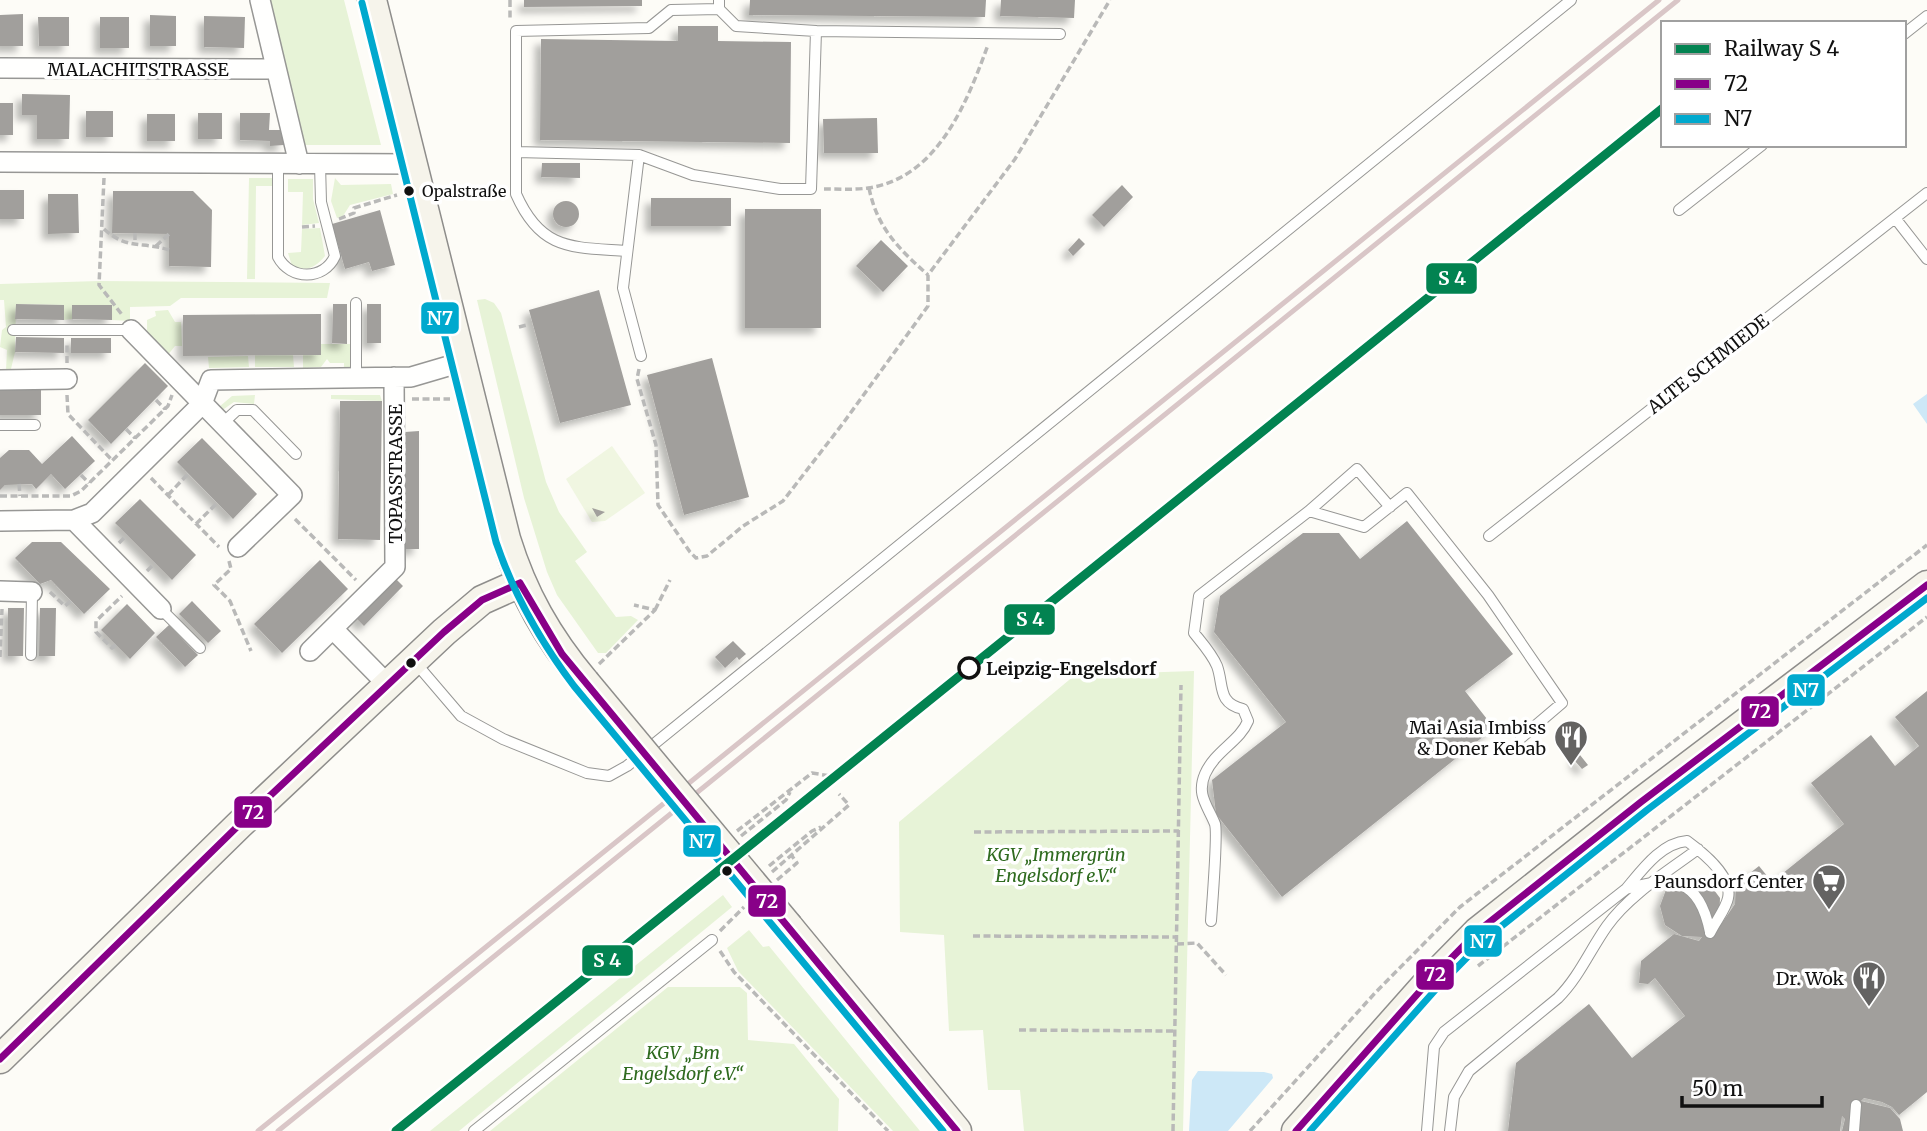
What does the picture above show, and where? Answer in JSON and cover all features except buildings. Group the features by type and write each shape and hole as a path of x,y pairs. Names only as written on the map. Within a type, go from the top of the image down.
{"street":[{"path":"260,0 299,164"},
{"path":"372,0 506,539 520,583 546,631 584,680 957,1131"},
{"name":"MALACHITSTRASSE","path":"0,68 276,69"},
{"path":"0,162 320,164 416,177"},
{"path":"131,330 292,495 229,550"},
{"path":"0,521 74,520 98,507 202,404 211,380 411,377 462,362"},
{"name":"TOPASSTRASSE","path":"310,651 395,567 394,377"},
{"path":"0,380 67,379"},
{"path":"74,520 161,609"},
{"path":"0,1059 239,825 414,660 482,600 520,583"},
{"path":"1296,1131 1429,981 1477,932 1641,802 1927,585"},
{"path":"1,591 32,592"},
{"path":"333,629 388,685"}],"lane":[{"path":"414,660 461,716 503,739 587,773 609,776 627,766 1571,0"},
{"path":"626,251 563,246 542,232 525,214 516,194 516,31 649,28 671,10 719,5 736,26 816,31 1060,34"},
{"path":"1906,32 1927,16"},
{"path":"516,152 639,155 693,175 780,189 811,189 816,31"},
{"path":"1679,210 1759,147"},
{"path":"639,155 623,288 641,356"},
{"path":"278,164 278,257 283,267 291,273 307,275 332,262 335,256 321,202 320,164"},
{"name":"ALTE SCHMIEDE","path":"1489,536 1927,193"},
{"path":"1895,218 1927,259"},
{"path":"356,303 356,378"},
{"path":"13,330 131,330"},
{"path":"222,424 237,410 253,410 296,454"},
{"path":"0,425 35,425"},
{"path":"1211,921 1215,825 1201,796 1203,776 1225,746 1244,731 1248,721 1243,709 1225,700 1220,691 1220,680 1213,659 1194,633 1199,596 1309,511 1357,469 1390,507"},
{"path":"1309,511 1363,527 1407,494 1488,596 1562,702 1521,738"},
{"path":"31,655 32,592"},
{"path":"161,609 200,648"},
{"path":"1427,1131 1434,1047 1444,1032 1626,889 1664,849 1687,841 1698,849 1726,881 1728,897 1710,933 1700,900 1693,890 1679,882 1626,889"},
{"path":"1450,1131 1454,1097 1469,1071 1559,998 1572,985 1608,925 1652,884 1698,849"},
{"path":"474,1131 712,940"},
{"path":"1854,1131 1856,1105"}],"path":[{"path":"641,356 637,379 656,445 658,505 690,552 696,558 707,556 743,526 783,501 928,306 928,275 1015,159 1110,0"},
{"path":"811,189 869,188 907,174 932,153 954,123 972,90 993,33"},
{"path":"104,162 99,285 117,304 131,330"},
{"path":"327,225 354,213 354,208 416,177"},
{"path":"869,188 874,210 884,232 928,275"},
{"path":"103,229 120,243 156,246 169,250"},
{"path":"135,233 135,244"},
{"path":"156,246 169,234"},
{"path":"519,327 527,325"},
{"path":"67,330 68,414 112,460"},
{"path":"0,496 71,496 89,483 165,409 174,389 183,383"},
{"path":"156,400 165,409"},
{"path":"126,429 135,438"},
{"path":"147,474 197,524 229,550 231,569 214,585 230,601 251,651"},
{"path":"167,495 188,474"},
{"path":"80,475 89,483"},
{"path":"19,484 20,496"},
{"path":"197,524 217,503"},
{"path":"281,505 359,583"},
{"path":"116,645 111,648 96,632 96,621 155,563"},
{"path":"584,680 655,610 670,580"},
{"path":"0,657 1,591"},
{"path":"32,592 51,592 65,606 71,601"},
{"path":"634,605 655,610"},
{"path":"1473,970 1927,617"},
{"path":"1173,1131 1181,685"},
{"path":"749,821 812,773 830,776"},
{"path":"748,831 786,800 791,791"},
{"path":"774,862 849,805 839,794"},
{"path":"783,863 816,836 821,827"},
{"path":"974,832 1179,831"},
{"path":"973,936 1177,937"},
{"path":"712,940 734,972 888,1131"},
{"path":"1177,944 1197,943 1226,975"},
{"path":"1019,1030 1175,1031"}],"green space":[{"path":"267,0 344,0 381,145 302,145"},
{"path":"249,178 275,178 273,186 256,186 255,279 247,279"},
{"path":"335,178 341,185 391,184 393,194 350,205 343,216 337,218 331,201"},
{"path":"288,179 313,179 313,199 319,223 302,225 303,192 288,192"},
{"path":"320,228 325,256 310,268 292,266 288,253 301,252 302,229"},
{"path":"99,281 330,283 327,298 181,298 170,306 130,307 130,321 112,320 112,305 72,305 72,319 64,320 64,305 16,304 15,352 11,369 6,370 7,350 0,347 2,330 6,327 4,300 0,300 0,284"},
{"path":"485,299 494,303 501,313 546,482 559,512 587,552 575,561 616,617 631,616 638,620 606,653 598,653 557,595 547,572 524,498 477,300"},
{"path":"168,310 175,322 181,322 182,346 175,346 167,356 147,336 147,320 156,316 155,311"},
{"path":"321,344 353,344 351,367 344,369 344,363 330,363 327,359 321,367 303,368 303,355 321,354"},
{"path":"255,355 293,355 294,367 255,367"},
{"path":"248,356 249,367 209,368 208,357"},
{"path":"255,395 254,404 234,402 221,411 219,407 232,396"},
{"path":"331,395 380,395 382,401 331,399"},
{"path":"612,446 645,493 605,521 592,522 566,479"},
{"name":"KGV „Immergrün Engelsdorf e.V.“","path":"1194,671 1183,1131 1024,1131 1020,1090 988,1090 983,1030 949,1031 944,935 900,932 899,822 1075,675"},
{"path":"723,895 732,907 459,1131 430,1131"},
{"path":"749,930 763,947 769,946 920,1131 893,1131 738,971 727,948"},
{"name":"KGV „Bm Engelsdorf e.V.“","path":"668,987 740,987 747,993 748,1040 794,1044 839,1099 838,1131 490,1131"}],"water":[{"path":"1927,394 1927,424 1913,404"},
{"path":"1198,1071 1264,1072 1272,1074 1273,1078 1228,1131 1189,1131 1192,1080"}],"railway":[{"path":"258,1131 1659,0"},
{"path":"278,1131 1678,0"}],"transit line":[{"name":"N7","path":"362,3 496,542 520,599 539,635 574,686 943,1131"},
{"path":"396,1131 1661,110"},
{"name":"72","path":"520,583 562,654 957,1131"},
{"name":"72","path":"0,1059 239,825 444,632 482,600 520,583"},
{"name":"72","path":"1296,1131 1429,981 1477,932 1641,802 1927,585"},
{"name":"N7","path":"1310,1131 1437,988 1484,940 1647,810 1927,598"}],"place":[{"name":"Opalstraße","path":"409,191"},
{"name":"Leipzig-Engelsdorf","path":"969,668"},
{"name":"Mai Asia Imbiss & Doner Kebab","path":"1571,767"},
{"name":"Paunsdorf Center","path":"1829,911"},
{"name":"Dr. Wok","path":"1869,1008"}]}
